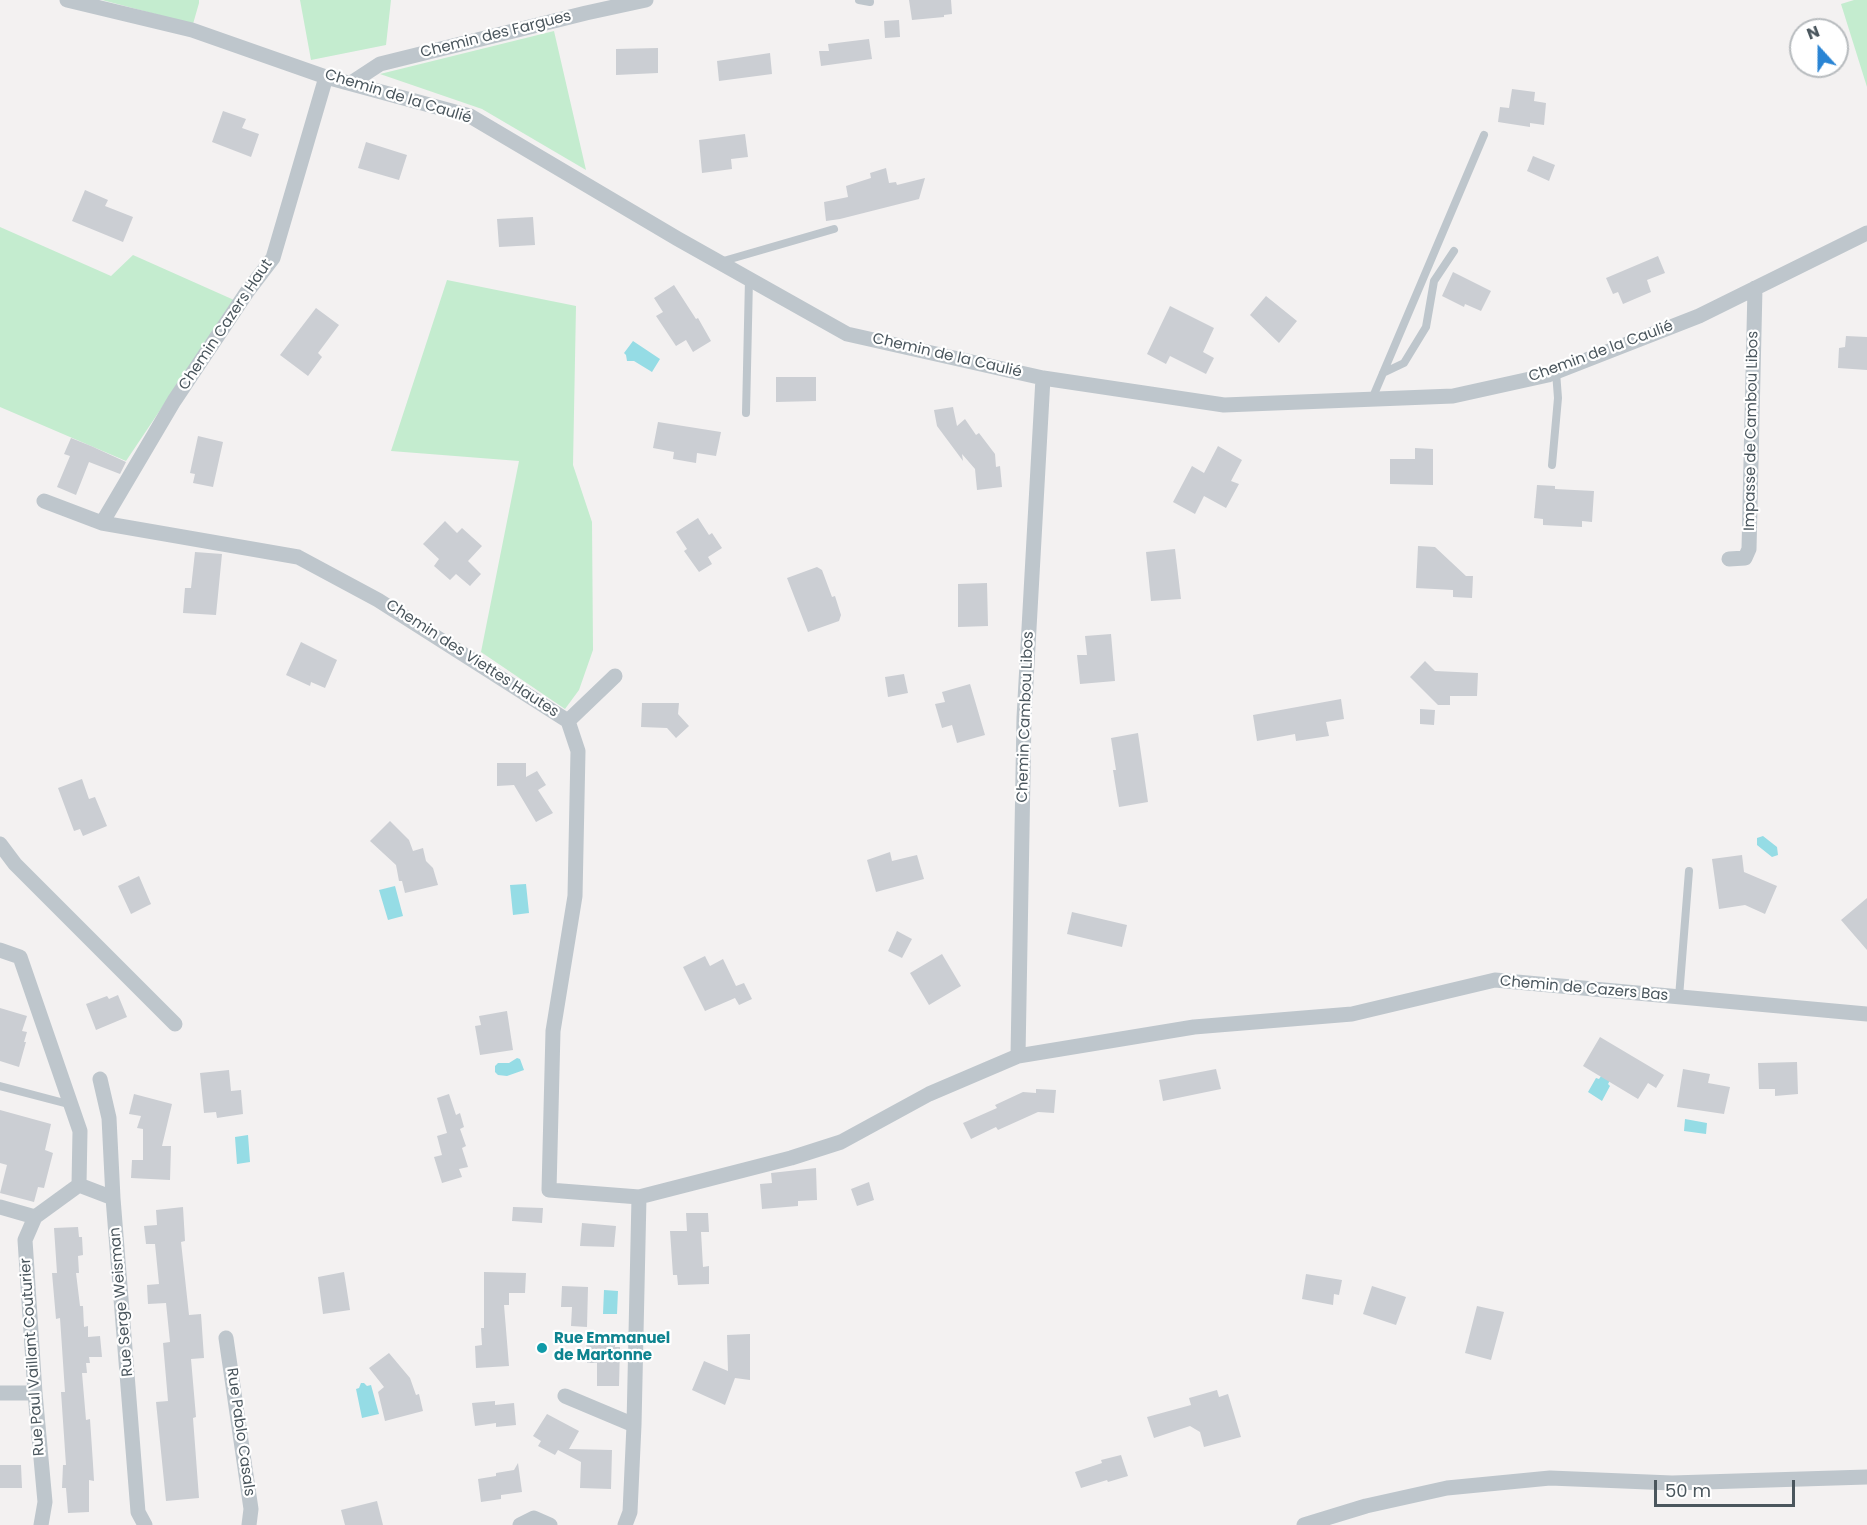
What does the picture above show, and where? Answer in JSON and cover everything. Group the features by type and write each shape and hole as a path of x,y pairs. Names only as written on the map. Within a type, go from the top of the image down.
{"street":[{"name":"Chemin de la Caulié","path":"67,0 192,30 326,77 470,116 847,334 1043,378 1224,405 1453,396 1556,372 1700,316 1867,233"},
{"name":"Chemin des Fargues","path":"351,83 380,64 646,0"},
{"name":"Chemin Cazers Haut","path":"102,523 174,401 247,291 273,258 326,77"},
{"name":"Impasse de Cambou Libos","path":"1729,559 1745,558 1749,549 1755,288"},
{"name":"Chemin Cambou Libos","path":"1018,1056 1024,718 1043,378"},
{"name":"Chemin des Viettes Hautes","path":"44,501 102,523 298,558 378,600 568,721 578,751 575,896 553,1031 549,1190 639,1197 792,1158 841,1142 929,1094 1018,1056"},
{"path":"568,721 615,676"},
{"path":"0,844 15,864 175,1024"},
{"path":"0,950 20,957 73,1106 80,1131 79,1185"},
{"name":"Chemin de Cazers Bas","path":"1018,1056 1194,1027 1352,1014 1495,980 1867,1014"},
{"name":"Rue Serge Weisman","path":"100,1079 109,1118 113,1198 138,1512 145,1525"},
{"path":"79,1185 113,1198"},
{"path":"0,1207 35,1217 79,1185"},
{"path":"625,1525 630,1512 634,1425 639,1197"},
{"name":"Rue Paul Vaillant Couturier","path":"35,1217 25,1240 45,1502 41,1525"},
{"name":"Rue Pablo Casals","path":"226,1338 251,1509 249,1525"},
{"path":"0,1393 35,1393"},
{"path":"565,1396 634,1425"},
{"path":"1304,1525 1366,1506 1447,1488 1550,1478 1672,1483 1867,1477"},
{"path":"520,1525 534,1518 550,1525"}],"lane":[{"path":"859,0 870,2"},
{"path":"1372,399 1484,135"},
{"path":"719,262 834,229"},
{"path":"1383,373 1404,363 1426,327 1434,281 1454,251"},
{"path":"746,413 749,279"},
{"path":"1552,465 1558,398 1556,372"},
{"path":"1679,997 1689,871"},
{"path":"0,1086 73,1106"}],"green space":[{"path":"102,0 199,0 199,3 193,24"},
{"path":"300,0 391,0 386,45 311,60"},
{"path":"1854,0 1867,0 1867,87 1849,30 1849,18 1845,18 1841,4"},
{"path":"554,31 586,170 482,109 380,74"},
{"path":"0,227 111,276 133,255 234,300 126,461 0,407"},
{"path":"447,280 576,306 573,465 592,522 593,650 579,690 565,709 481,652 519,461 391,451"}],"water":[{"path":"633,341 660,359 652,372 634,361 627,361 624,353"},
{"path":"1763,836 1777,847 1778,855 1772,857 1757,845 1757,838"},
{"path":"526,884 529,913 513,915 510,885"},
{"path":"395,886 403,916 388,920 379,890"},
{"path":"517,1058 520,1059 524,1070 507,1076 498,1075 495,1072 495,1066 498,1063 509,1063"},
{"path":"1604,1072 1612,1077 1602,1101 1588,1092 1596,1078 1599,1079"},
{"path":"1685,1119 1707,1123 1706,1134 1684,1131"},
{"path":"248,1135 250,1162 237,1164 235,1137"},
{"path":"604,1290 618,1291 617,1314 603,1314"},
{"path":"361,1383 371,1385 379,1414 362,1418 356,1389"}],"building":[{"path":"909,0 951,0 952,14 912,20"},
{"path":"899,20 900,37 885,38 884,21"},
{"path":"869,39 872,59 821,66 819,51 829,51 828,44"},
{"path":"658,48 658,73 616,75 616,49"},
{"path":"770,53 772,74 719,81 717,61"},
{"path":"1512,89 1535,92 1534,101 1546,103 1544,125 1530,123 1530,127 1498,122 1500,107 1509,108"},
{"path":"223,111 246,119 242,128 259,134 251,157 212,142"},
{"path":"745,134 748,157 731,159 732,169 702,173 699,140"},
{"path":"366,142 407,155 399,180 358,168"},
{"path":"1533,156 1555,165 1549,181 1527,171"},
{"path":"886,168 889,183 896,182 897,185 925,178 919,199 826,221 824,202 848,197 846,186 871,178 870,173"},
{"path":"85,190 108,200 105,206 133,217 123,242 72,221"},
{"path":"533,217 535,245 499,247 497,219"},
{"path":"1658,256 1665,273 1647,280 1651,292 1623,304 1618,292 1613,294 1606,278"},
{"path":"1453,272 1491,291 1481,311 1465,304 1464,307 1442,296"},
{"path":"674,285 696,319 698,318 711,341 693,352 686,340 676,346 656,316 663,312 654,298"},
{"path":"1266,296 1297,321 1279,343 1250,315"},
{"path":"1170,306 1214,328 1203,352 1214,358 1206,374 1170,356 1166,364 1147,354"},
{"path":"316,308 339,325 318,353 322,357 308,376 280,355"},
{"path":"1846,336 1867,337 1867,370 1838,368 1839,348 1845,347"},
{"path":"776,377 816,377 816,401 776,402"},
{"path":"953,407 957,426 965,419 976,435 979,433 995,454 996,467 1000,466 1002,487 977,490 975,469 962,454 963,461 937,426 934,410"},
{"path":"658,422 721,432 716,456 697,453 696,463 673,459 674,452 653,448"},
{"path":"198,436 223,442 213,487 193,483 195,474 190,473"},
{"path":"71,438 126,462 120,474 89,462 76,495 57,487 70,456 64,454"},
{"path":"1218,446 1242,460 1231,481 1239,484 1226,508 1204,496 1195,514 1173,502 1192,466 1204,473"},
{"path":"1415,448 1433,449 1433,485 1390,484 1390,459 1415,459"},
{"path":"1537,485 1555,486 1555,489 1594,491 1592,522 1582,521 1582,527 1543,525 1543,519 1534,518"},
{"path":"698,518 709,535 712,533 722,548 708,557 712,564 699,572 684,551 687,549 676,532"},
{"path":"445,521 457,533 462,528 482,546 468,561 481,574 470,586 456,574 450,580 434,566 439,559 423,544"},
{"path":"1418,546 1435,547 1466,576 1473,576 1472,598 1453,597 1453,590 1416,588"},
{"path":"1175,549 1181,599 1151,601 1146,552"},
{"path":"195,552 222,554 216,615 183,613 185,588 191,588"},
{"path":"817,567 822,570 832,597 835,596 841,615 839,621 808,632 787,578"},
{"path":"987,583 988,626 958,627 958,584"},
{"path":"1111,634 1115,681 1080,684 1077,655 1087,655 1085,636"},
{"path":"301,642 337,660 325,688 311,682 310,686 286,675"},
{"path":"1425,661 1435,671 1478,673 1477,696 1450,696 1450,705 1438,705 1410,677"},
{"path":"904,674 908,693 888,697 885,677"},
{"path":"970,684 985,735 957,743 952,725 942,728 935,704 945,702 942,692"},
{"path":"1341,699 1344,719 1326,722 1329,736 1296,741 1295,734 1257,741 1253,715"},
{"path":"642,703 679,703 678,714 689,726 676,738 667,728 641,727"},
{"path":"1420,709 1435,710 1434,725 1420,724"},
{"path":"1138,733 1148,802 1119,807 1111,738"},
{"path":"497,763 526,763 526,777 537,771 546,785 538,790 553,813 536,822 514,785 497,786"},
{"path":"82,779 89,799 95,797 107,826 83,836 80,829 74,831 58,788"},
{"path":"390,821 409,840 413,851 423,848 426,861 433,868 438,885 405,893 402,881 399,881 396,865 370,841"},
{"path":"890,852 892,861 917,855 924,879 876,892 867,860"},
{"path":"1742,855 1744,872 1777,886 1765,914 1745,905 1719,909 1712,859"},
{"path":"139,876 151,904 131,914 118,886"},
{"path":"1867,898 1867,950 1841,920"},
{"path":"1072,912 1127,925 1122,947 1067,934"},
{"path":"897,931 912,939 902,958 888,951"},
{"path":"942,954 961,986 929,1005 910,973"},
{"path":"705,956 710,966 723,959 736,986 744,983 752,999 739,1005 735,998 705,1011 683,967"},
{"path":"118,995 127,1017 96,1030 86,1004 107,996 109,999"},
{"path":"0,1008 27,1016 22,1031 27,1032 24,1042 26,1042 19,1067 0,1061"},
{"path":"507,1011 513,1050 480,1055 475,1026 481,1025 479,1016"},
{"path":"1600,1037 1664,1075 1656,1088 1648,1083 1638,1099 1583,1066"},
{"path":"1797,1062 1798,1094 1775,1096 1775,1089 1759,1089 1758,1063"},
{"path":"1216,1069 1221,1089 1163,1101 1159,1080"},
{"path":"1683,1069 1710,1074 1708,1083 1730,1087 1724,1114 1677,1107"},
{"path":"229,1070 231,1091 241,1090 243,1114 217,1118 216,1112 204,1113 200,1073"},
{"path":"1036,1089 1056,1090 1054,1113 1038,1112 971,1139 963,1123 997,1108 995,1105 1023,1092 1036,1093"},
{"path":"134,1094 172,1104 162,1146 171,1146 170,1180 131,1178 132,1160 143,1160 143,1129 137,1128 141,1116 129,1114"},
{"path":"449,1094 456,1115 460,1113 464,1127 460,1129 466,1146 462,1148 468,1167 459,1169 462,1177 442,1183 434,1157 442,1155 437,1136 447,1133 437,1098"},
{"path":"0,1110 51,1124 45,1150 53,1153 44,1188 38,1187 34,1202 0,1193 7,1165 0,1163"},
{"path":"816,1168 817,1200 798,1201 798,1206 762,1209 760,1184 772,1183 771,1173"},
{"path":"869,1182 874,1200 857,1206 851,1189"},
{"path":"183,1207 185,1241 181,1242 189,1315 201,1314 204,1358 191,1359 199,1498 166,1501 156,1402 168,1401 163,1343 170,1342 166,1303 148,1304 147,1285 159,1284 155,1244 146,1244 144,1226 157,1225 156,1210"},
{"path":"513,1207 543,1208 542,1223 512,1221"},
{"path":"686,1213 708,1213 709,1232 701,1232 703,1267 709,1266 709,1284 678,1285 677,1275 673,1275 670,1231 687,1231"},
{"path":"582,1223 616,1226 614,1247 580,1246"},
{"path":"78,1227 79,1237 82,1237 83,1255 78,1256 79,1273 76,1273 80,1306 83,1306 84,1327 88,1326 88,1337 100,1336 102,1357 89,1357 90,1363 86,1363 87,1373 82,1373 86,1420 90,1419 94,1481 89,1480 89,1512 68,1513 66,1488 62,1488 63,1465 66,1465 61,1392 65,1392 60,1318 56,1319 52,1273 57,1273 54,1228"},
{"path":"344,1272 350,1310 323,1314 318,1277"},
{"path":"484,1272 526,1273 525,1293 509,1293 509,1305 504,1305 509,1366 476,1368 475,1346 482,1345 481,1328 484,1328"},
{"path":"1306,1274 1342,1280 1339,1295 1334,1294 1333,1305 1302,1299"},
{"path":"562,1286 588,1287 587,1327 571,1326 572,1307 561,1307"},
{"path":"1372,1286 1406,1297 1396,1325 1363,1314"},
{"path":"1477,1306 1504,1312 1491,1360 1465,1353"},
{"path":"750,1334 750,1380 735,1378 725,1405 692,1390 704,1361 728,1371 727,1335"},
{"path":"586,1338 615,1339 615,1347 620,1347 619,1386 597,1386 597,1363 587,1363"},
{"path":"389,1353 410,1378 416,1395 419,1394 423,1411 385,1421 378,1392 384,1387 369,1368"},
{"path":"1217,1390 1219,1397 1228,1394 1241,1437 1204,1447 1200,1432 1190,1426 1154,1438 1147,1417 1191,1405 1189,1398"},
{"path":"495,1401 495,1405 514,1403 516,1425 496,1427 496,1423 475,1426 472,1403"},
{"path":"547,1414 579,1431 569,1449 612,1450 611,1489 580,1488 581,1462 558,1450 555,1455 538,1446 541,1441 533,1436"},
{"path":"1121,1455 1128,1476 1081,1488 1075,1472 1102,1463 1101,1460"},
{"path":"518,1463 522,1492 501,1495 501,1499 481,1502 478,1479 514,1470"},
{"path":"0,1465 21,1465 22,1488 0,1488"},
{"path":"377,1501 383,1525 345,1525 341,1510"}],"place":[{"name":"Rue Emmanuel de Martonne","path":"542,1348"}]}
